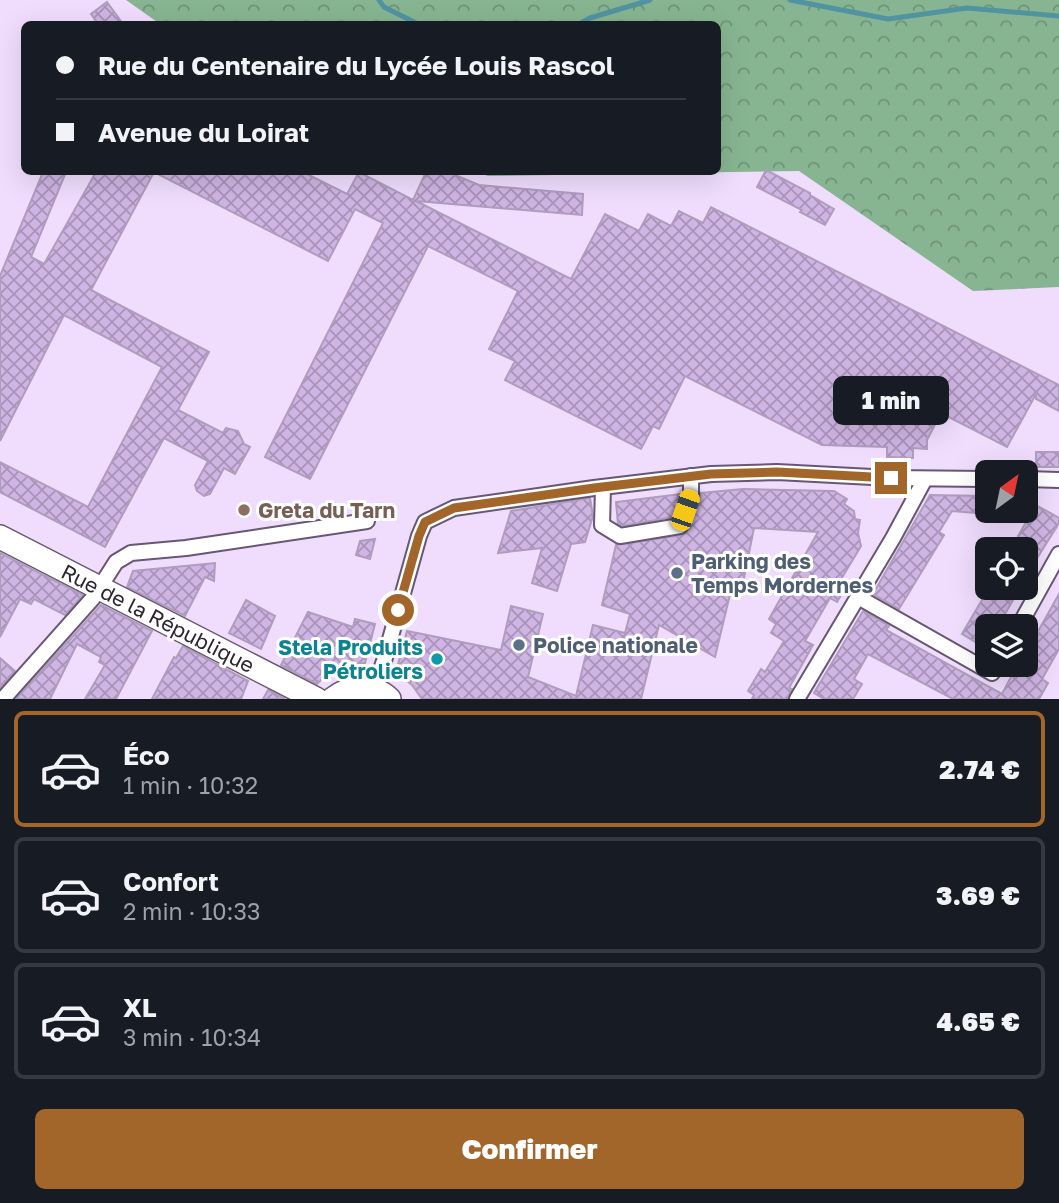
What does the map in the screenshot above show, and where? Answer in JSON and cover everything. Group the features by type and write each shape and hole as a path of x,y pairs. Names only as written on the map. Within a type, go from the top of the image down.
{"main road":[{"name":"Rue de la République","path":"0,537 316,699"},
{"path":"333,699 348,690 361,688 382,694"}],"street":[{"path":"382,694 384,661 419,536 425,522 454,508 691,476 777,472 975,479"},
{"path":"604,486 602,525 620,536 680,526 691,494 691,476"},
{"path":"797,699 925,479"},
{"path":"1038,479 1059,480"},
{"path":"3,699 100,588 117,562 131,553 186,548 367,521"},
{"path":"1025,614 1059,554"},
{"path":"858,597 975,663"}],"green space":[{"path":"126,0 1059,0 1059,287 973,291 799,171 721,172 721,21 156,21"},
{"path":"485,175 550,175 488,176"}],"building":[{"path":"107,2 121,21 96,21 91,14"},
{"path":"766,170 834,209 825,225 757,187"},
{"path":"42,175 65,175 31,257 44,264 94,175 152,175 91,290 209,352 178,410 223,433 226,428 238,431 244,444 250,447 235,474 224,468 210,494 204,496 197,491 195,485 208,461 164,438 105,547 0,492 0,462 88,507 162,367 64,315 0,441 0,276"},
{"path":"160,175 309,175 347,194 357,175 365,175 413,200 425,175 455,175 479,185 583,194 582,215 416,201 571,279 605,214 639,231 648,214 671,226 679,211 703,223 711,207 1059,385 1059,411 1036,399 1036,394 1007,447 941,413 927,440 927,449 913,448 913,458 887,457 887,447 822,445 685,376 659,429 653,426 641,449 505,380 515,361 489,349 518,291 428,246 310,479 265,457 383,223 355,209 328,261"},
{"path":"1036,452 1059,452 1059,467 1038,467"},
{"path":"743,489 834,491 847,499 844,504 854,511 855,519 860,520 858,533 861,546 837,586 844,590 837,602 830,598 805,641 813,645 789,688 792,689 787,699 752,699 754,695 748,691 761,669 765,672 784,641 771,633 776,624 769,619 818,532 754,528 742,588 732,586 715,657 659,625 641,699 422,699 412,685 396,672 407,631 501,650 511,606 543,614 528,677 576,696 593,625 625,633 630,614 602,605 616,545 682,535 689,529 701,493"},
{"path":"681,494 673,517 622,526 618,524 616,502"},
{"path":"930,495 975,496 975,513 952,511 939,532 944,535 899,609 873,594"},
{"path":"590,498 593,516 585,542 571,544 557,591 532,583 542,548 498,553 511,511"},
{"path":"1038,506 1059,518 1059,523 1038,557 1038,537 1018,536 1026,523 1038,523"},
{"path":"375,539 370,559 356,555 360,541"},
{"path":"0,553 83,595 65,615 34,599 31,604 20,599 0,637"},
{"path":"215,563 214,581 205,577 185,616 127,587 133,571"},
{"path":"1059,594 1059,649 1042,679 1048,683 1039,699 953,699 868,654 854,679 862,684 853,699 824,699 814,693 863,611 889,626 886,630 1002,694 1011,677 1038,677 1038,631"},
{"path":"246,600 275,616 261,649 229,633"},
{"path":"982,600 1013,600 1005,614 975,614 975,642 962,634"},
{"path":"101,605 152,631 116,699 85,699 105,665 99,662 101,657 77,644 50,699 16,699"},
{"path":"308,612 353,627 355,619 375,624 365,663 344,666 325,676 317,684 281,665"},
{"path":"183,646 248,681 241,699 152,699 174,657 176,658"},
{"path":"0,658 15,671 0,688"},
{"path":"268,690 285,699 263,699"}],"waterway":[{"path":"379,0 384,7 412,21"},
{"path":"584,21 650,0"},
{"path":"790,0 888,19 967,8 1059,16"}],"place":[{"name":"Greta du Tarn","path":"244,510"},
{"name":"Parking des Temps Mordernes","path":"677,573"},
{"name":"Police nationale","path":"519,645"},
{"name":"Stela Produits Pétroliers","path":"437,659"}],"route":[{"path":"398,610 425,522 454,508 711,474 777,472 891,478"}]}
